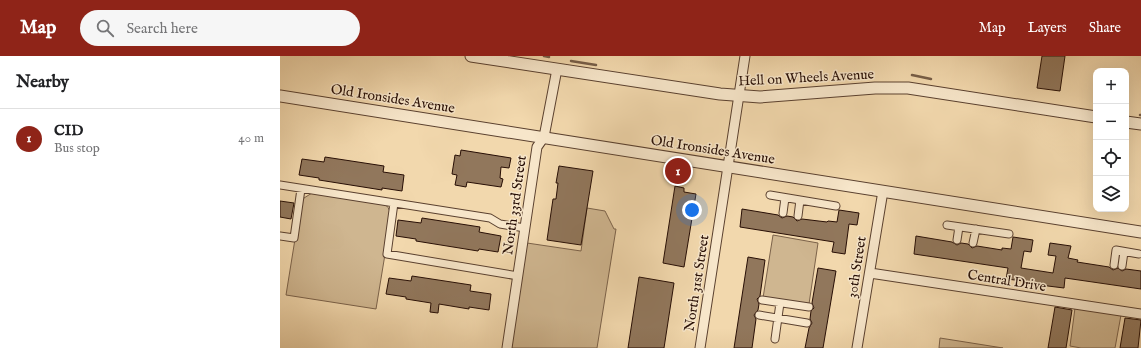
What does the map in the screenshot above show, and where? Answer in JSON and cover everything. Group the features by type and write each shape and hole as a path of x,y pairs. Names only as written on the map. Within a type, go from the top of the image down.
{"street":[{"name":"Hell on Wheels Avenue","path":"471,56 697,91 739,96 760,97 874,88 908,88 1093,117"},
{"name":"North 31st Street","path":"700,348 745,56"},
{"name":"North 33rd Street","path":"508,348 537,147 544,137 557,69"},
{"name":"Old Ironsides Avenue","path":"280,96 1141,232"},
{"path":"1129,122 1141,124"},
{"path":"280,185 490,218 500,224 525,228"},
{"path":"280,236 294,238 301,189"},
{"name":"30th Street","path":"857,348 883,191"},
{"path":"770,195 836,206"},
{"path":"782,213 785,198"},
{"path":"798,216 800,200"},
{"path":"394,203 387,254 518,276"},
{"path":"947,224 1009,234"},
{"path":"957,240 959,227"},
{"path":"973,243 976,229"},
{"path":"1114,265 1116,250 1139,254"},
{"path":"1122,266 1124,252"},
{"name":"Central Drive","path":"870,273 1141,314"},
{"path":"762,300 809,307"},
{"path":"775,339 780,303"},
{"path":"759,315 807,323"}],"shaded area":[{"path":"312,193 383,203 389,209 391,218 376,309 286,295 301,202"},
{"path":"587,208 605,211 614,229 616,229 597,348 511,348 527,243 581,251"},
{"path":"773,235 818,243 809,304 763,298"},
{"path":"1075,308 1121,315 1115,348 1081,348 1070,346"},
{"path":"940,338 1003,348 939,348"}],"building":[{"path":"1042,56 1065,56 1060,91 1037,88"},
{"path":"461,150 511,158 509,168 501,167 500,178 503,179 501,187 467,182 466,187 455,185 457,175 452,174 455,155 460,156"},
{"path":"325,157 384,166 383,172 404,175 402,191 382,188 382,190 319,180 319,178 299,175 302,159 324,162"},
{"path":"559,166 593,171 581,245 547,240 553,199 556,199 558,183 556,183"},
{"path":"675,186 684,188 684,192 696,194 684,267 663,263"},
{"path":"280,201 294,203 291,219 280,217"},
{"path":"742,209 778,215 782,218 787,216 793,217 797,221 802,219 837,222 839,210 859,213 857,225 849,224 845,254 832,252 834,242 740,227"},
{"path":"422,218 480,227 479,232 501,236 498,252 479,249 478,251 416,241 416,239 396,236 398,220 421,223"},
{"path":"916,236 952,242 957,245 961,243 968,244 972,248 977,246 1002,250 1002,248 1011,249 1013,237 1033,240 1031,252 1024,251 1021,268 1053,273 1056,256 1048,255 1050,243 1071,246 1068,258 1078,260 1077,262 1109,267 1113,270 1118,268 1122,271 1126,269 1141,271 1141,289 1065,278 1064,288 1006,279 1008,268 914,254"},
{"path":"748,257 765,260 760,296 757,299 759,304 758,310 754,315 756,319 752,348 734,348"},
{"path":"818,268 836,271 823,348 805,348 809,328 812,323 810,319 811,311 814,308 812,303"},
{"path":"412,276 471,285 470,291 491,294 489,310 469,307 469,309 439,304 438,313 430,312 431,303 386,294 389,278 411,281"},
{"path":"639,277 674,283 664,348 628,348"},
{"path":"1055,307 1072,310 1066,348 1048,348"},
{"path":"1125,318 1141,320 1138,348 1120,348"}],"waterway":[{"path":"544,56 549,57"},
{"path":"571,61 596,65"},
{"path":"912,75 931,79"}],"place":[{"name":"CID","path":"678,171"}]}
